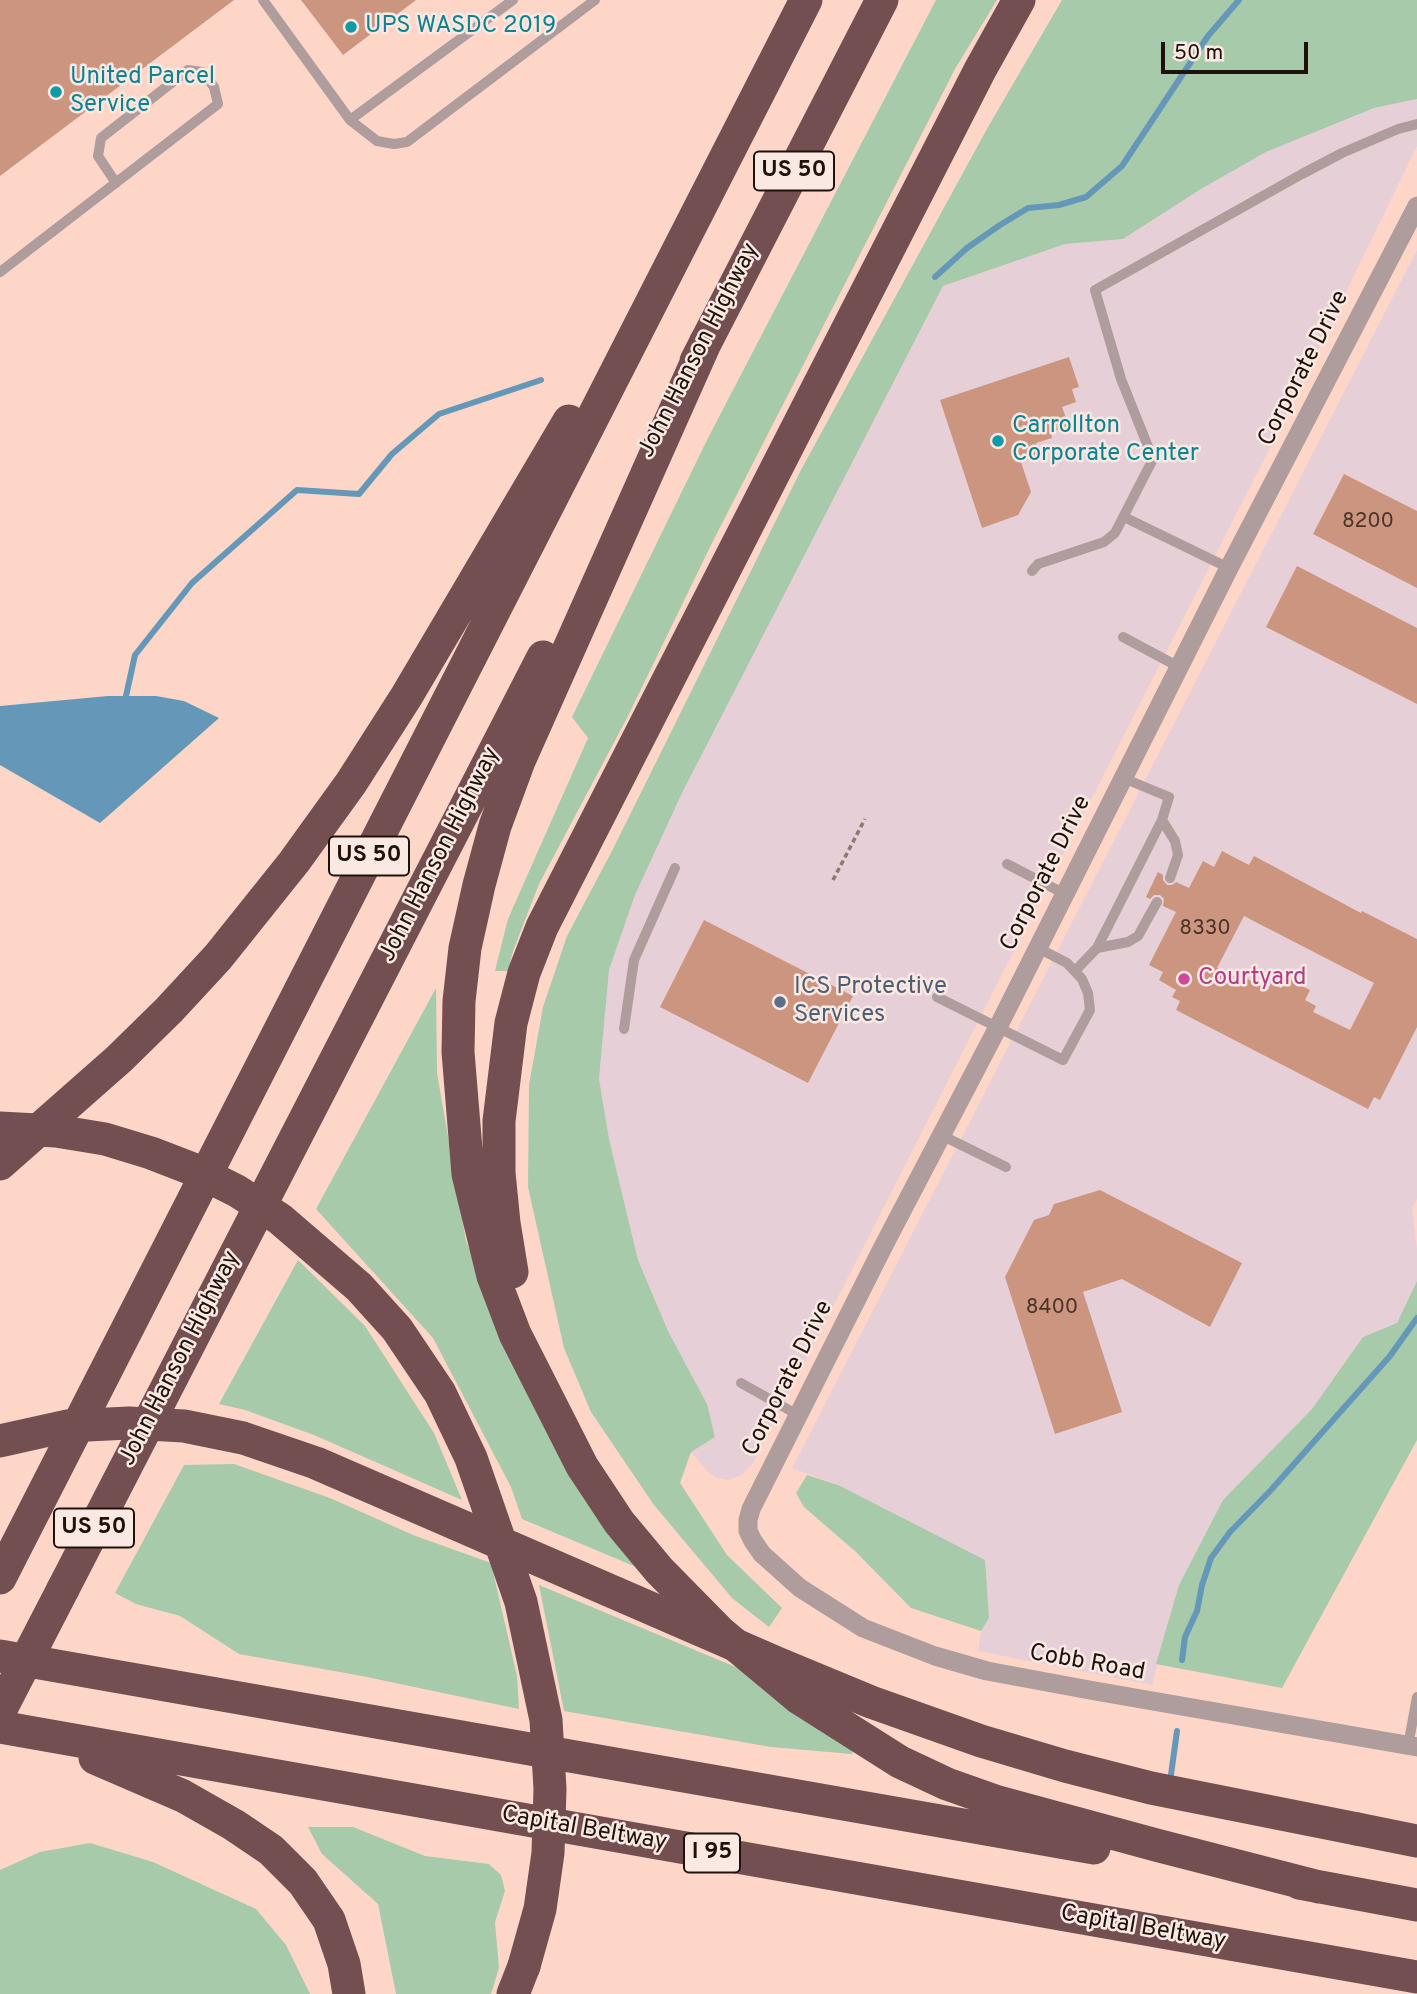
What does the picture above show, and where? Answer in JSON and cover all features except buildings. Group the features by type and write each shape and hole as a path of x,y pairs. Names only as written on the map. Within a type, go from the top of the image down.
{"highway":[{"name":"US 50","path":"0,1578 806,0"},
{"name":"John Hanson Highway","path":"2,1722 63,1589 882,0"},
{"path":"557,1415 513,1277 499,1174 499,1121 504,1072 511,1023 524,973 562,886 980,70 1019,0"},
{"path":"0,1164 119,1059 218,957 295,862 351,783 406,697 738,133"},
{"path":"706,341 519,761 495,826 466,948 459,1001 458,1052 468,1174 494,1276 515,1334 582,1466 619,1522 659,1570 721,1633 799,1698 900,1762 947,1784 998,1802 1319,1887"},
{"path":"0,1148 119,1059"},
{"path":"0,1128 56,1131 105,1139 195,1170 237,1191 280,1219 359,1287 397,1329 440,1393 471,1458 521,1602 546,1720 551,1789 548,1853 540,1909 518,1980"},
{"path":"0,1441 66,1426 129,1423 184,1426 243,1438 316,1463 871,1702 981,1741 1151,1788 1357,1829 1417,1838"},
{"path":"0,1656 1417,1905"},
{"path":"2,1722 136,1774 183,1796 271,1850 303,1882 328,1920 344,1964 349,1994"},
{"name":"Capital Beltway","path":"2,1722 1417,1977"}],"street":[{"name":"Corporate Drive","path":"772,1564 748,1531 751,1509 1229,568 1417,206"},
{"name":"Cobb Road","path":"772,1564 800,1588 863,1628 934,1656 987,1671 1413,1747"}],"lane":[{"path":"263,0 350,120 377,141 394,144 407,142 595,0"},
{"path":"350,120 513,0"},
{"path":"0,272 116,183 218,104 214,87 203,72 188,70 100,138 97,156 116,183"},
{"path":"1032,571 1038,564 1104,542 1115,533 1153,459 1121,379 1095,290 1312,169 1398,129 1417,124"},
{"path":"1124,517 1229,568"},
{"path":"1123,637 1179,667"},
{"path":"1075,971 1097,948 1162,820 1169,797 1123,778"},
{"path":"1162,820 1175,841 1178,855 1170,878"},
{"path":"1007,864 1065,894"},
{"path":"624,1029 634,960 675,868"},
{"path":"1097,948 1134,940 1143,930 1157,902"},
{"path":"937,996 1063,1060 1090,1010 1088,993 1082,979 1067,963 1038,948"},
{"path":"941,1135 1006,1167"},
{"path":"741,1383 798,1415"},
{"path":"1413,1747 1417,1696"}],"path":[{"path":"833,880 865,819"}],"shaded area":[{"path":"1417,99 1417,146 1268,452 754,1462 742,1475 728,1480 717,1478 709,1473 691,1452 715,1437 707,1404 668,1331 638,1260 609,1139 599,1079 609,970 635,895 682,793 943,286 1065,244 1123,239 1201,189 1266,152 1374,108"},
{"path":"1417,250 1417,1199 1412,1208 1417,1248 1417,1281 1397,1323 1363,1337 1312,1409 1223,1500 1179,1585 1152,1685 978,1651 981,1631 989,1618 987,1604 838,1485 792,1468"}],"green space":[{"path":"936,0 997,0 955,69 711,545 627,718 539,884 508,971 495,971 508,919 588,738 572,717 708,438"},
{"path":"1062,0 1417,0 1417,99 1374,108 1266,152 1201,189 1123,239 1065,244 943,286 682,793 635,895 609,970 599,1079 609,1139 638,1260 668,1331 707,1404 715,1437 691,1452 680,1483 727,1555 782,1608 769,1627 732,1598 654,1505 591,1412 564,1348 528,1187 529,1085 543,1007 567,936 801,470 988,127"},
{"path":"436,988 437,1073 466,1241 504,1331 641,1569 522,1519 511,1487 433,1338 316,1209"},
{"path":"298,1260 365,1326 434,1433 462,1500 314,1435 245,1410 219,1404"},
{"path":"1417,1281 1417,1440 1282,1688 1156,1664 1179,1585 1223,1500 1312,1409 1363,1337 1397,1323"},
{"path":"234,1464 330,1498 413,1535 491,1563 517,1676 519,1709 362,1676 239,1654 180,1616 136,1604 115,1593 184,1465"},
{"path":"807,1475 838,1485 985,1560 989,1618 981,1631 911,1608 856,1552 804,1507 796,1493"},
{"path":"539,1585 762,1678 855,1744 852,1754 771,1747 564,1711"},
{"path":"308,1827 353,1827 425,1856 489,1864 501,1875 505,1891 495,1922 499,1968 491,1994 396,1994 378,1904 322,1854"},
{"path":"90,1843 153,1862 256,1909 286,1945 310,1994 0,1994 0,1870 40,1852"}],"water":[{"path":"108,696 156,696 184,701 219,718 100,823 0,765 0,706"}],"waterway":[{"path":"935,277 967,248 1028,208 1059,205 1086,197 1122,166 1208,36 1239,0"},
{"path":"126,696 135,655 192,583 297,490 359,494 392,454 439,414 541,380"},
{"path":"1182,1660 1185,1637 1197,1611 1211,1558 1230,1532 1390,1356 1417,1318"},
{"path":"1170,1782 1177,1731"}],"place":[{"name":"UPS WASDC 2019","path":"351,27"},
{"name":"United Parcel Service","path":"56,92"},
{"name":"Carrollton Corporate Center","path":"998,441"},
{"name":"Courtyard","path":"1184,979"},
{"name":"ICS Protective Services","path":"780,1002"}]}
